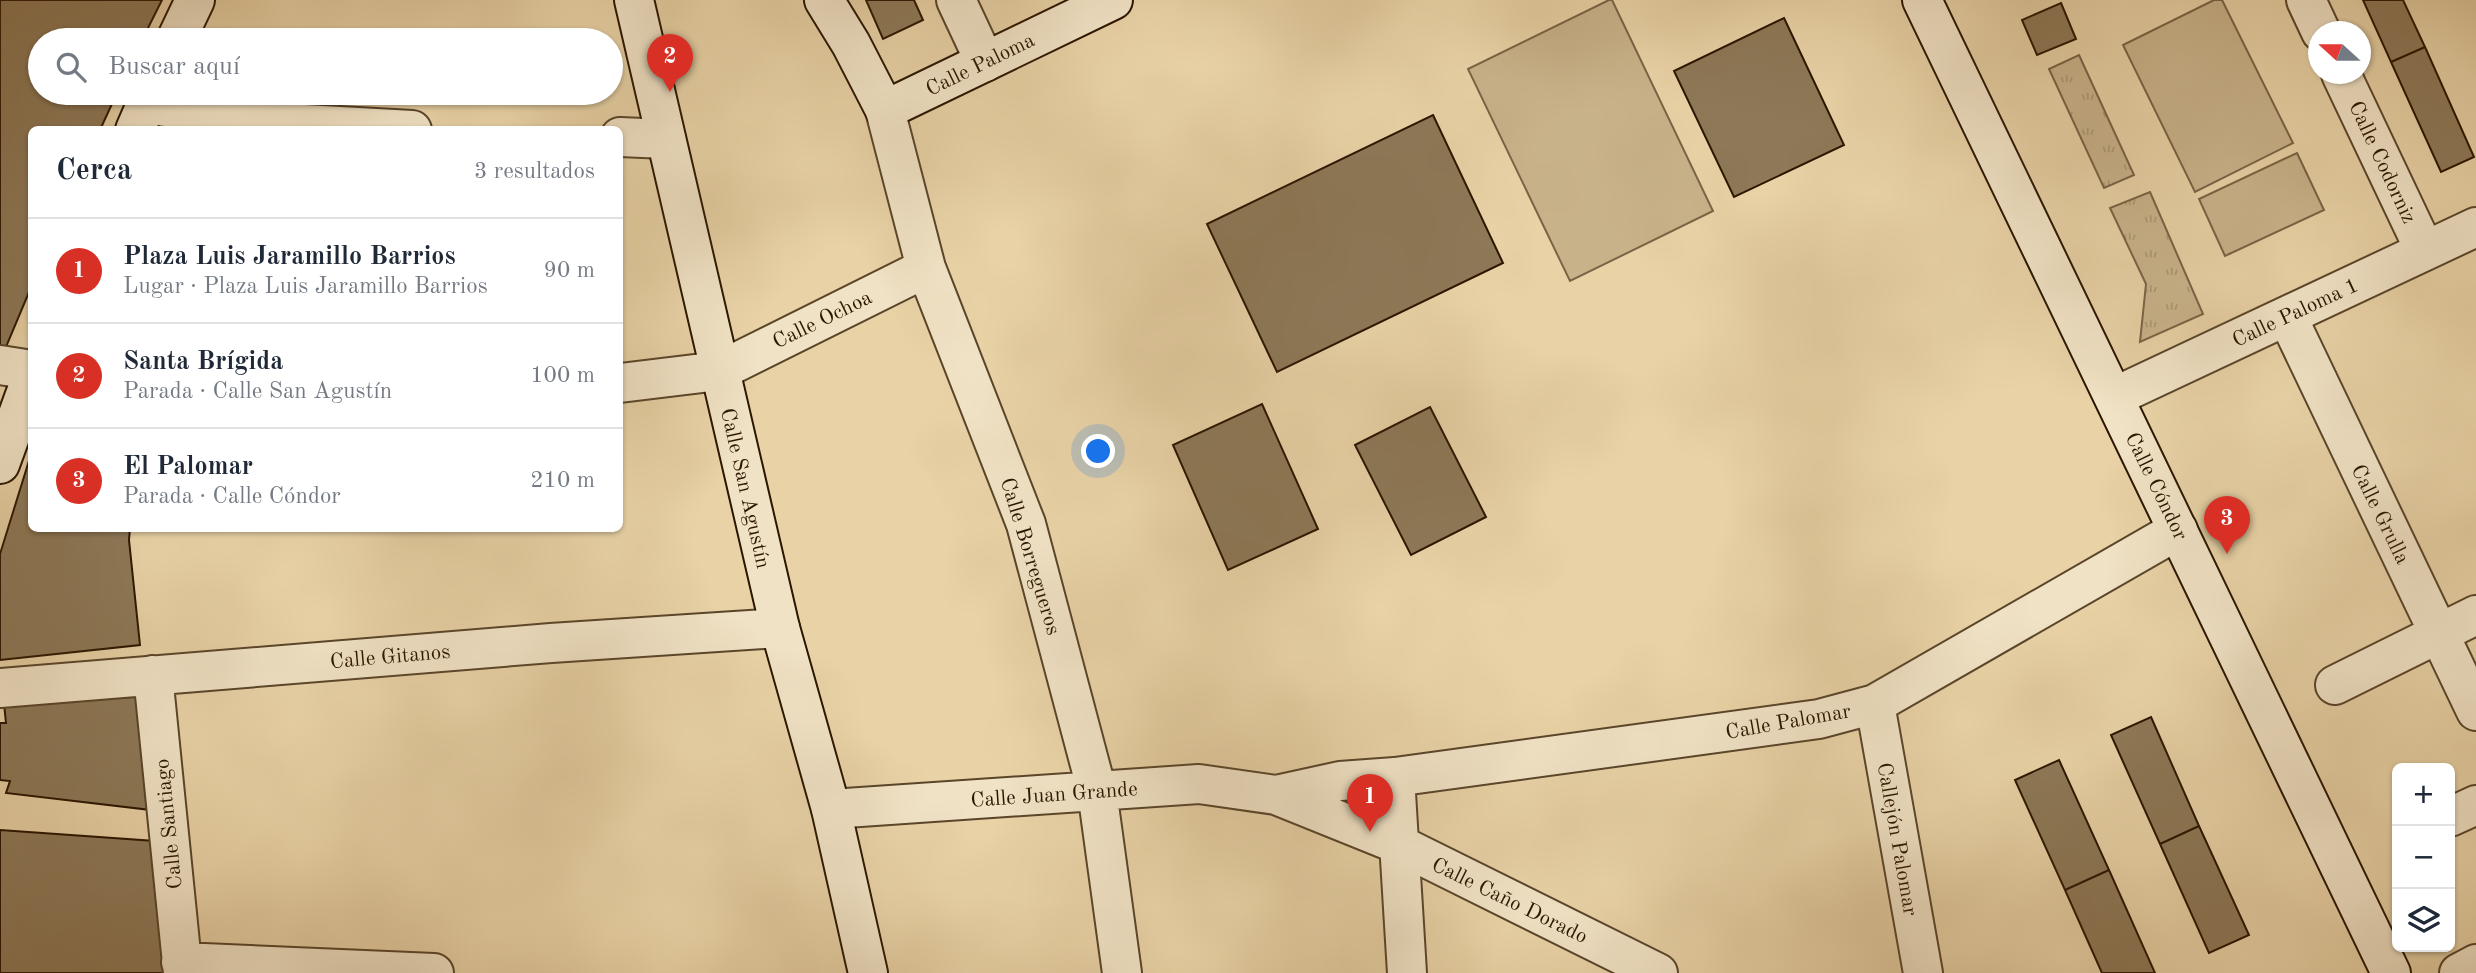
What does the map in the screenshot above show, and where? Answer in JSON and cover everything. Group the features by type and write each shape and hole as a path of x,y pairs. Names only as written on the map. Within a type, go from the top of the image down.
{"street":[{"path":"182,28 195,0"},
{"name":"Calle San Agustín","path":"634,0 780,628 831,809 868,973"},
{"name":"Calle Borregueros","path":"824,0 851,44 885,110 926,268 1026,524 1097,791 1122,973"},
{"path":"956,0 985,62"},
{"name":"Calle Paloma","path":"885,110 1113,0"},
{"name":"Calle Cóndor","path":"1922,0 2391,973"},
{"path":"2306,0 2316,21"},
{"name":"Calle Codorniz","path":"2346,84 2425,251"},
{"path":"144,109 267,122 340,126"},
{"path":"623,137 666,139"},
{"name":"Calle Paloma 1","path":"2114,397 2425,251 2473,236"},
{"name":"Calle Ochoa","path":"623,383 719,371 926,268"},
{"name":"Calle Grulla","path":"2287,316 2476,711"},
{"path":"0,365 28,369"},
{"path":"0,464 28,387"},
{"name":"Calle Palomar","path":"1276,795 1340,781 1395,776 1819,719 1875,704 2178,530"},
{"path":"2335,685 2476,615"},
{"name":"Calle Gitanos","path":"0,688 551,643 780,628"},
{"name":"Calle Santiago","path":"153,675 182,967"},
{"name":"Callejón Palomar","path":"1875,704 1923,973"},
{"path":"1395,776 1407,973"},
{"name":"Calle Juan Grande","path":"831,809 1199,783 1276,795"},
{"name":"Calle Caño Dorado","path":"1276,795 1401,845 1658,973"},
{"path":"2455,815 2476,805"},
{"path":"2459,973 2476,964"},
{"path":"182,967 434,973"}],"green space":[{"path":"1612,0 1713,211 1570,281 1468,69"},
{"path":"2214,0 2222,0 2293,143 2195,192 2123,45"},
{"path":"2079,55 2134,175 2104,188 2049,69"},
{"path":"2297,153 2324,210 2225,256 2199,199"},
{"path":"2150,192 2203,314 2140,342 2146,284 2110,208"}],"building":[{"path":"0,0 162,0 148,28 28,28 28,105 111,105 102,126 28,126 28,295 6,347 0,346"},
{"path":"866,0 914,0 923,20 883,39"},
{"path":"2363,0 2403,0 2425,47 2391,62"},
{"path":"2061,3 2076,39 2037,55 2022,20"},
{"path":"1784,18 1844,145 1734,197 1674,71"},
{"path":"2425,47 2474,157 2441,172 2391,62"},
{"path":"1433,115 1503,263 1277,372 1207,224"},
{"path":"1262,404 1318,529 1228,570 1173,445"},
{"path":"1430,407 1486,517 1411,555 1355,445"},
{"path":"28,464 28,532 130,532 140,645 0,660 0,554"},
{"path":"145,696 151,810 6,793 10,781 0,780 0,723 6,723 4,704"},
{"path":"2151,717 2199,826 2160,844 2111,735"},
{"path":"2059,760 2109,870 2065,890 2015,780"},
{"path":"2199,826 2249,935 2209,953 2160,844"},
{"path":"0,830 155,841 171,973 0,973"},
{"path":"2109,870 2155,973 2102,973 2065,890"}],"place":[{"name":"Santa Brígida","path":"670,92"},
{"name":"El Palomar","path":"2227,554"},
{"name":"Plaza Luis Jaramillo Barrios","path":"1370,832"}]}
